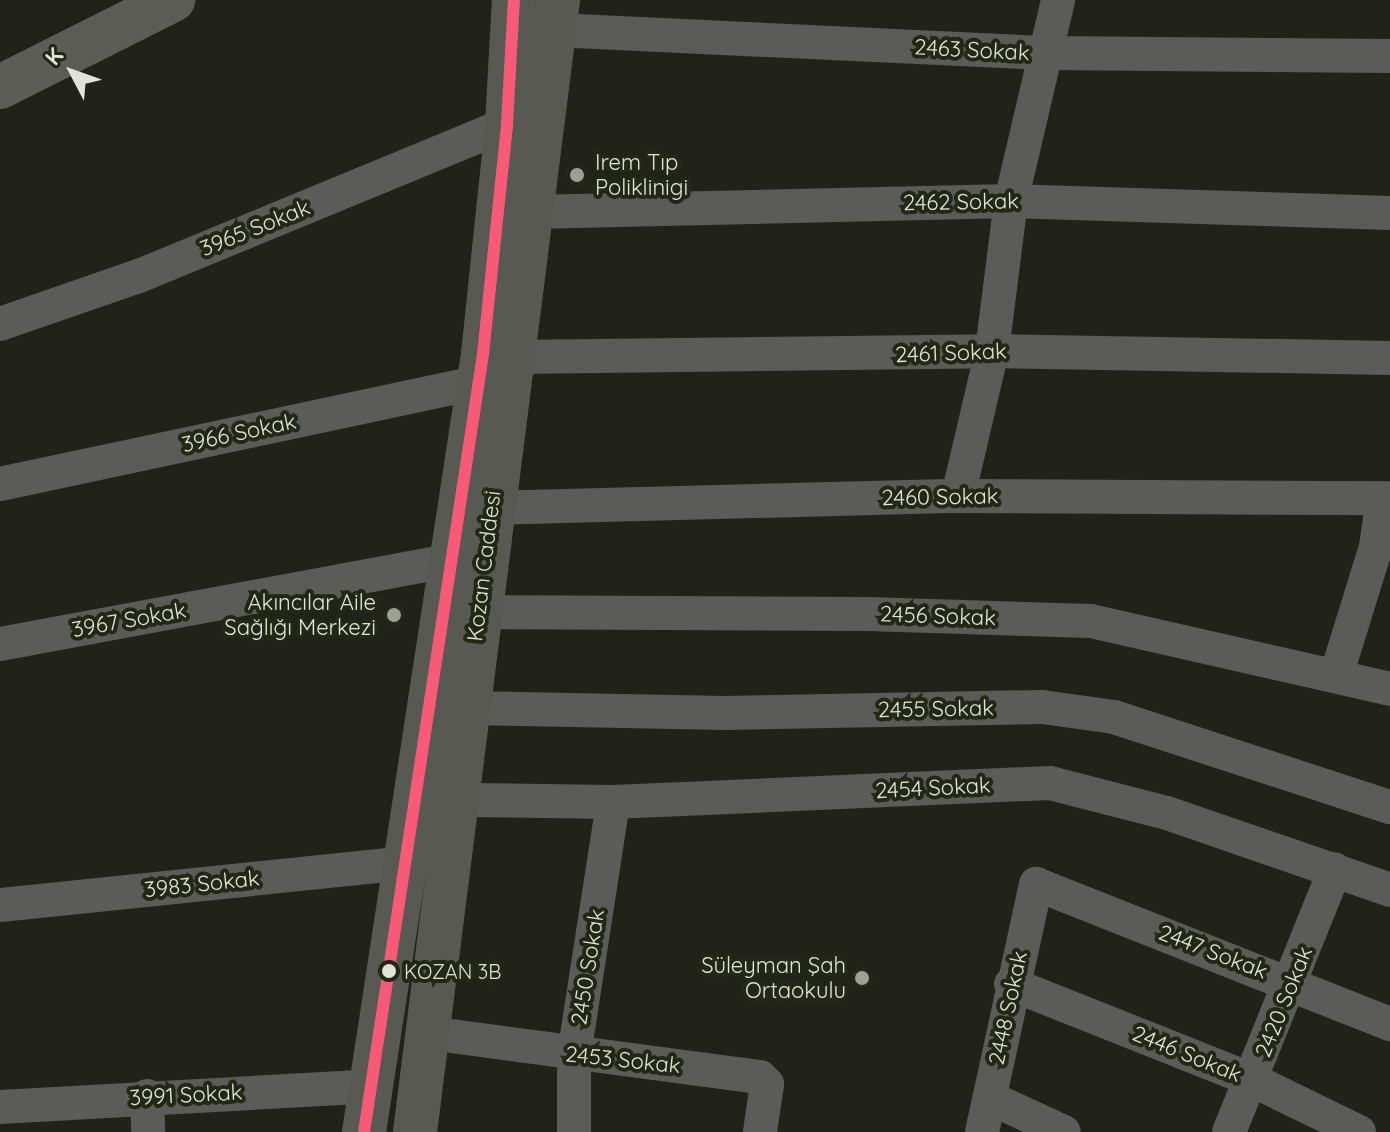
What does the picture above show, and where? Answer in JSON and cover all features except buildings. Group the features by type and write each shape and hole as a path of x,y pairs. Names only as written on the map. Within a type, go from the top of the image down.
{"highway":[{"name":"Kozan Caddesi","path":"415,1132 459,800 466,708 490,508 514,0"},
{"name":"Kozan Caddesi","path":"364,1132 448,561 496,370 531,212 556,15"}],"main road":[{"path":"0,63 119,0"},
{"path":"0,87 173,0"}],"street":[{"path":"958,496 992,351 1011,201 1058,0"},
{"name":"2463 Sokak","path":"556,15 1047,53 1390,56"},
{"name":"3965 Sokak","path":"0,324 139,276 507,124"},
{"name":"2462 Sokak","path":"531,212 1011,201 1390,213"},
{"name":"2461 Sokak","path":"496,370 992,351 1390,358"},
{"name":"3966 Sokak","path":"0,484 496,370"},
{"name":"2460 Sokak","path":"490,508 958,496 1386,498"},
{"path":"1336,676 1383,548 1386,498"},
{"name":"3967 Sokak","path":"0,644 448,561"},
{"name":"2456 Sokak","path":"479,612 868,614 1091,621 1390,689"},
{"name":"2455 Sokak","path":"466,708 725,713 1042,707 1114,717 1390,807"},
{"name":"2454 Sokak","path":"459,800 613,802 1050,783 1167,813 1390,890"},
{"name":"2450 Sokak","path":"574,1132 574,1055 613,802"},
{"name":"3983 Sokak","path":"0,905 403,863"},
{"name":"2420 Sokak","path":"1229,1132 1292,983 1335,870"},
{"name":"2447 Sokak","path":"1036,884 1390,1024"},
{"name":"2448 Sokak","path":"982,1132 1011,984 1036,884"},
{"name":"2446 Sokak","path":"1011,984 1252,1080 1359,1132"},
{"name":"2453 Sokak","path":"429,1033 574,1055 760,1077 767,1084 760,1132"},
{"name":"3991 Sokak","path":"0,1107 147,1096 372,1086"},
{"path":"147,1096 148,1132"},
{"path":"990,1098 1064,1132"}],"transit line":[{"path":"364,1132 483,354 507,124 514,0"}],"place":[{"name":"Irem Tıp Poliklinigi","path":"577,175"},
{"name":"Akıncılar Aile Sağlığı Merkezi","path":"394,615"},
{"name":"KOZAN 3B","path":"389,971"},
{"name":"Süleyman Şah Ortaokulu","path":"862,978"}]}
